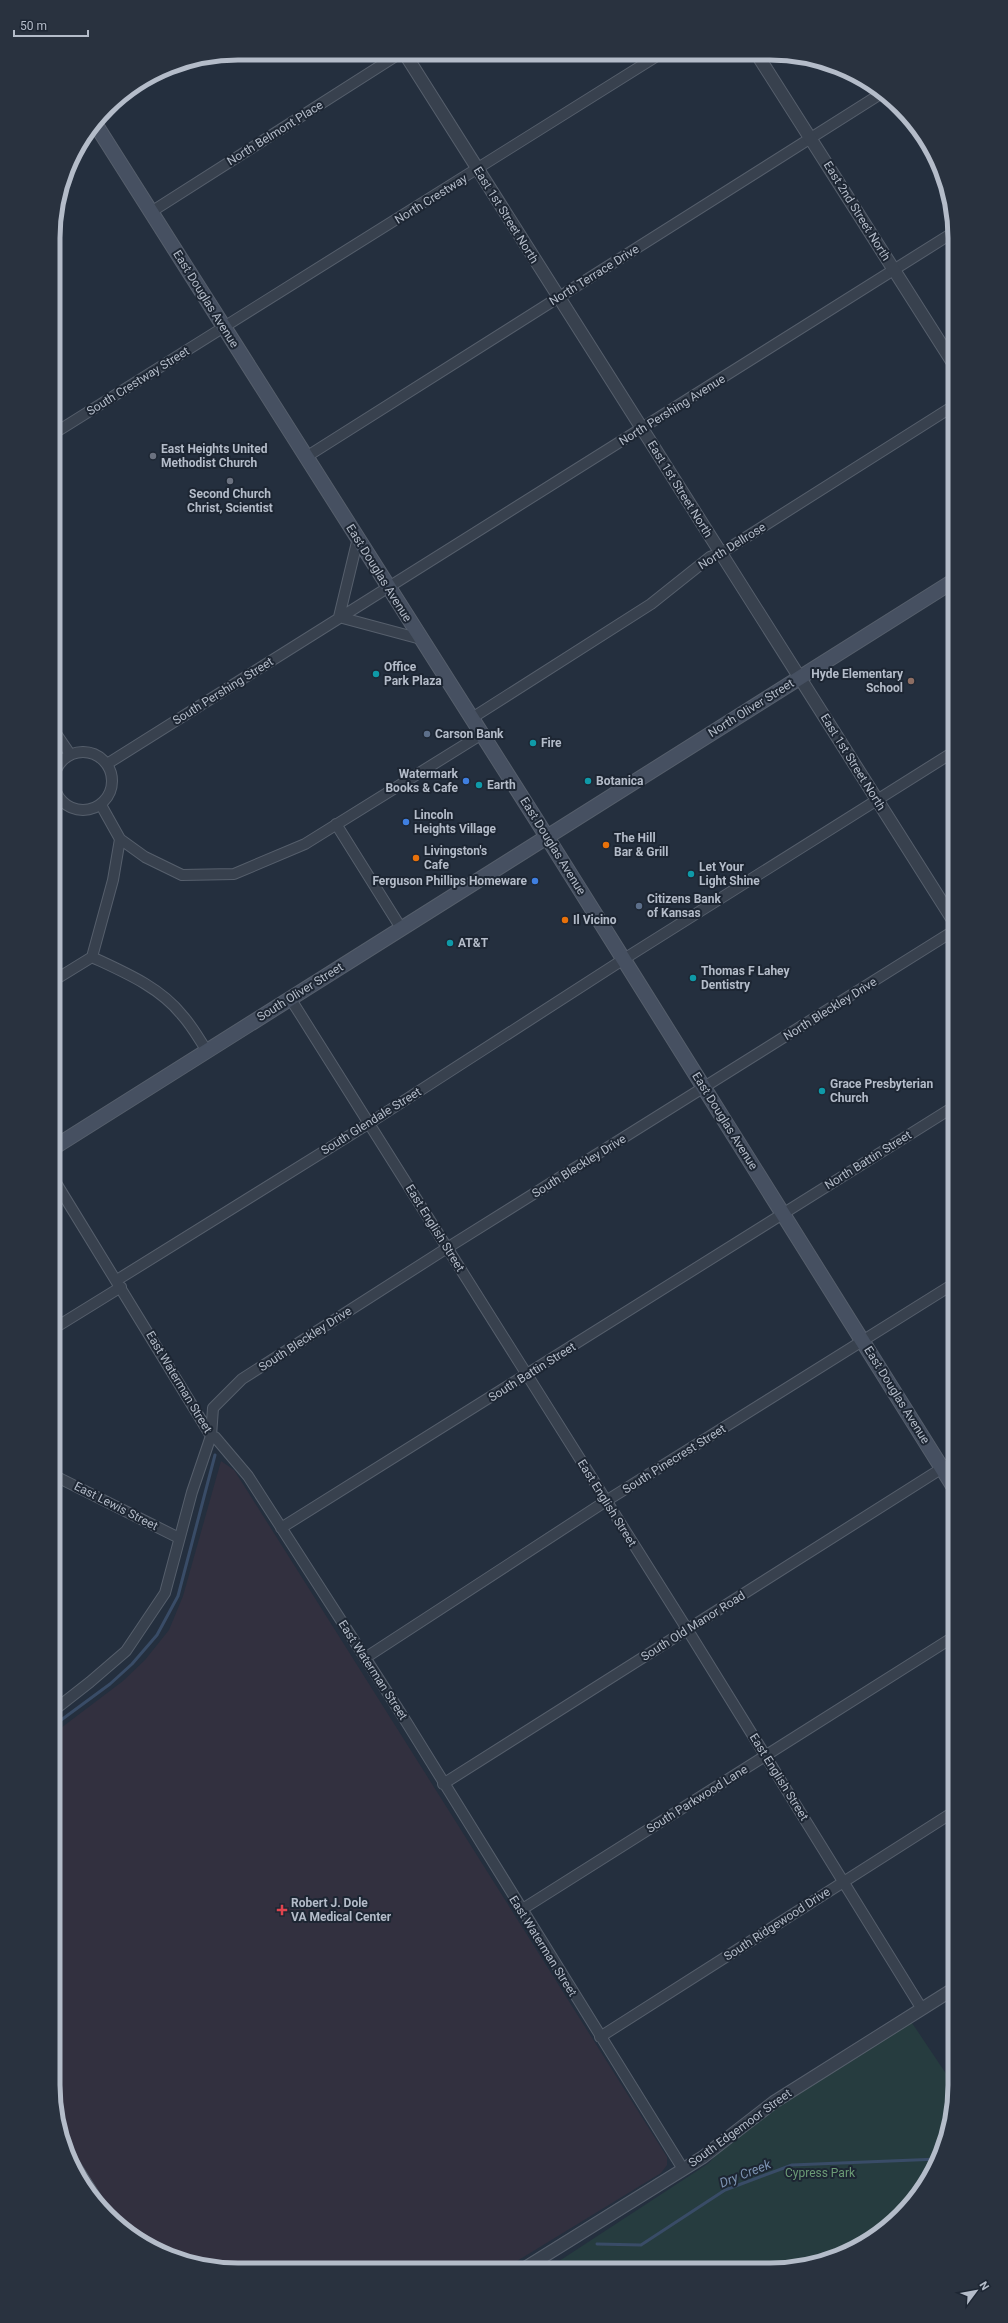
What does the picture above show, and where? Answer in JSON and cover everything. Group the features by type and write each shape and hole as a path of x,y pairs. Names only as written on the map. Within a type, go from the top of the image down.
{"main road":[{"name":"East Douglas Avenue","path":"98,128 624,959 948,1478"},
{"name":"North Oliver Street","path":"546,836 948,584"},
{"name":"South Oliver Street","path":"60,1144 546,836"}],"street":[{"name":"North Belmont Place","path":"151,212 390,60"},
{"name":"East 1st Street North","path":"409,60 948,912"},
{"name":"North Crestway","path":"224,327 477,170 650,60"},
{"name":"East 2nd Street North","path":"761,60 948,355"},
{"name":"North Terrace Drive","path":"306,457 877,96"},
{"name":"North Pershing Avenue","path":"389,588 948,236"},
{"name":"South Crestway Street","path":"60,430 224,327"},
{"name":"North Dellrose","path":"472,718 651,604 710,557 721,553 948,409"},
{"path":"358,538 339,618 421,639"},
{"name":"South Pershing Street","path":"107,764 389,588"},
{"path":"101,805 120,839 145,857 182,876 234,874 305,844 482,734"},
{"path":"60,739 70,754"},
{"path":"60,764 70,754 82,751 92,752 101,757 107,764 113,778 112,788 108,798 101,805 85,810 74,809 60,799"},
{"name":"South Glendale Street","path":"60,1324 119,1284 624,959 948,755"},
{"path":"336,824 401,928"},
{"path":"60,977 92,957 113,880 120,839"},
{"name":"North Bleckley Drive","path":"704,1087 948,934"},
{"path":"92,957 125,973 160,994 182,1014 207,1051"},
{"name":"East English Street","path":"290,998 687,1629 922,2009"},
{"name":"South Bleckley Drive","path":"60,1706 126,1651 165,1593 192,1492 211,1436 213,1408 242,1379 447,1248 704,1087"},
{"name":"North Battin Street","path":"782,1213 948,1110"},
{"name":"East Waterman Street","path":"60,1189 211,1436 215,1437 248,1476 365,1658 683,2170"},
{"name":"South Battin Street","path":"281,1528 527,1376 782,1213"},
{"name":"South Pinecrest Street","path":"365,1658 606,1501 948,1287"},
{"name":"South Old Manor Road","path":"443,1784 948,1464"},
{"name":"East Lewis Street","path":"60,1478 179,1538"},
{"name":"South Parkwood Lane","path":"521,1910 948,1640"},
{"name":"South Ridgewood Drive","path":"600,2037 948,1815"},
{"name":"South Edgemoor Street","path":"533,2263 683,2170 774,2102 948,1992"}],"shaded area":[{"name":"Robert J. Dole VA Medical Center","path":"221,1461 234,1470 243,1484 667,2157 667,2165 661,2173 512,2263 226,2263 203,2260 181,2254 159,2245 129,2226 104,2202 75,2156 69,2142 63,2120 60,2097 60,1729 123,1681 145,1660 169,1630 183,1596"}],"green space":[{"name":"Cypress Park","path":"908,2017 948,2077 948,2097 945,2120 939,2142 930,2164 911,2194 896,2211 879,2226 849,2245 827,2254 805,2260 782,2263 556,2263 709,2163 745,2123"}],"waterway":[{"path":"60,1721 110,1684 132,1664 157,1635 178,1596 215,1455"},
{"name":"Dry Creek","path":"597,2244 641,2245 725,2190 792,2165 932,2159"}],"place":[{"name":"East Heights United Methodist Church","path":"153,456"},
{"name":"Second Church Christ, Scientist","path":"230,481"},
{"name":"Office Park Plaza","path":"376,674"},
{"name":"Hyde Elementary School","path":"911,681"},
{"name":"Carson Bank","path":"427,734"},
{"name":"Fire","path":"533,743"},
{"name":"Watermark Books & Cafe","path":"466,781"},
{"name":"Botanica","path":"588,781"},
{"name":"Earth","path":"479,785"},
{"name":"Lincoln Heights Village","path":"406,822"},
{"name":"The Hill Bar & Grill","path":"606,845"},
{"name":"Livingston's Cafe","path":"416,858"},
{"name":"Let Your Light Shine","path":"691,874"},
{"name":"Ferguson Phillips Homeware","path":"535,881"},
{"name":"Citizens Bank of Kansas","path":"639,906"},
{"name":"Il Vicino","path":"565,920"},
{"name":"AT&T","path":"450,943"},
{"name":"Thomas F Lahey Dentistry","path":"693,978"},
{"name":"Grace Presbyterian Church","path":"822,1091"},
{"name":"Robert J. Dole VA Medical Center","path":"282,1910"}]}
